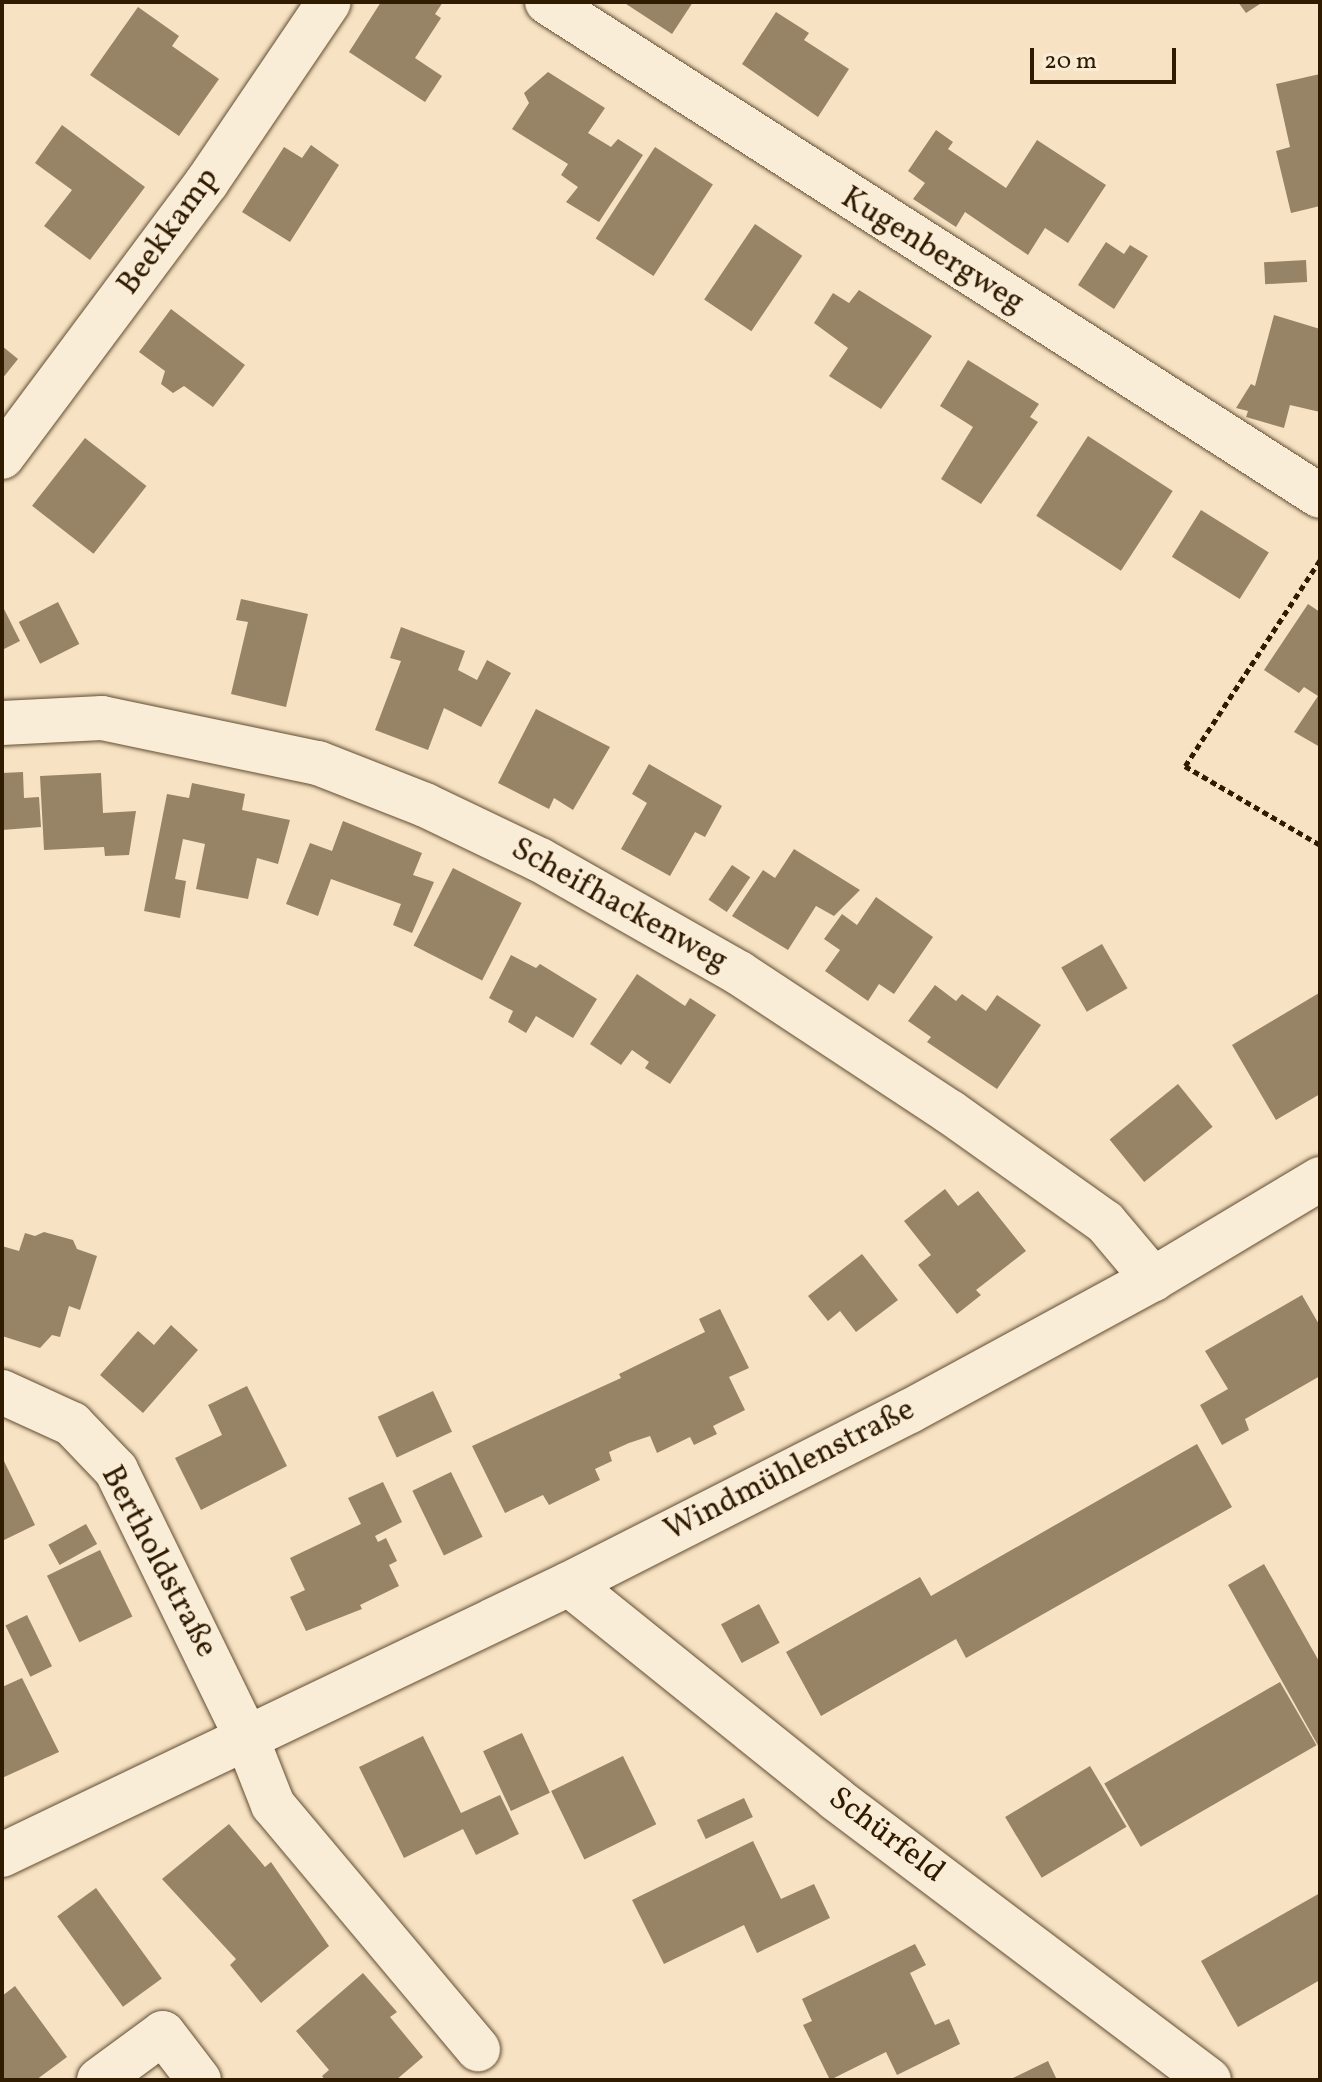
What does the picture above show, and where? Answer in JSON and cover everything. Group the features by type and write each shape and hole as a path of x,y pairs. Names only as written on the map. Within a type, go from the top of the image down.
{"street":[{"name":"Beekkamp","path":"2,457 207,182 329,2"},
{"name":"Kugenbergweg","path":"547,2 1320,496"},
{"name":"Scheifhackenweg","path":"2,723 102,718 318,763 425,805 540,860 739,973 950,1112 1105,1222 1153,1279"},
{"name":"Windmühlenstraße","path":"2,1855 245,1734 569,1584 1153,1279 1320,1179"},
{"name":"Bertholdstraße","path":"2,1392 72,1424 116,1470 245,1734"},
{"name":"Schürfeld","path":"569,1584 836,1799 1209,2080"},
{"path":"245,1734 273,1805 478,2049"},
{"path":"99,2080 163,2033 199,2080"}],"path":[{"path":"1320,560 1185,766 1320,845"}],"building":[{"path":"381,2 443,2 435,14 441,18 415,58 442,76 425,102 349,52"},
{"path":"623,2 693,2 672,34"},
{"path":"1238,2 1263,2 1246,13"},
{"path":"138,7 179,36 172,46 219,79 179,136 90,75"},
{"path":"776,12 809,33 804,40 849,69 818,117 742,64"},
{"path":"548,72 605,108 588,133 611,147 618,139 643,155 599,222 566,202 578,187 561,175 568,164 512,129 529,103 524,93"},
{"path":"1320,74 1320,206 1291,213 1276,151 1290,147 1276,84"},
{"path":"62,125 145,187 90,260 44,226 72,190 35,163"},
{"path":"936,130 953,142 948,149 1006,188 1037,140 1106,185 1068,243 1045,228 1028,255 965,212 956,227 913,199 925,183 908,171"},
{"path":"311,145 339,165 290,242 242,212 284,147 302,158"},
{"path":"655,147 713,185 654,276 596,238"},
{"path":"755,224 802,256 751,331 704,299"},
{"path":"1106,242 1124,254 1130,245 1148,256 1114,309 1078,285"},
{"path":"1306,260 1307,282 1265,284 1264,262"},
{"path":"859,290 932,336 881,409 829,376 848,348 814,323 833,293 849,303"},
{"path":"171,309 245,365 213,407 184,386 173,393 161,384 165,371 139,352"},
{"path":"1274,315 1320,329 1320,412 1290,405 1284,428 1246,417 1248,411 1236,408 1251,384 1255,386"},
{"path":"2,346 18,359 2,379"},
{"path":"968,360 1039,404 1030,417 1038,422 981,504 941,479 973,427 940,406"},
{"path":"1088,436 1173,491 1121,571 1036,516"},
{"path":"85,438 146,486 94,554 32,506"},
{"path":"1201,510 1269,552 1240,599 1172,557"},
{"path":"241,599 308,614 286,707 231,694 248,622 236,620"},
{"path":"58,602 79,644 40,664 19,622"},
{"path":"1308,604 1320,612 1320,747 1294,732 1318,696 1304,687 1299,693 1264,670"},
{"path":"2,605 20,641 2,650"},
{"path":"401,627 465,651 458,670 477,680 487,660 511,673 481,727 444,708 428,750 375,730 401,661 390,658"},
{"path":"536,709 610,747 573,810 554,798 549,809 498,783"},
{"path":"649,764 722,806 705,837 695,832 670,876 621,849 647,803 632,794"},
{"path":"23,772 24,798 39,797 41,827 2,830 2,773"},
{"path":"101,773 103,813 136,811 129,855 105,856 104,847 44,850 40,776"},
{"path":"192,783 245,794 242,810 290,820 278,864 257,858 248,899 196,889 205,844 183,839 175,879 186,881 180,918 144,911 167,794 189,798"},
{"path":"343,821 422,853 413,875 434,882 412,933 393,925 401,904 331,879 318,916 286,904 310,843 332,851"},
{"path":"794,849 860,890 834,916 816,906 788,950 732,916 763,870 775,878"},
{"path":"732,865 750,877 727,912 709,900"},
{"path":"453,868 522,903 482,980 414,946"},
{"path":"876,897 933,937 894,994 879,984 868,1001 825,971 840,950 824,939 842,914 857,925"},
{"path":"1102,944 1128,988 1087,1012 1061,968"},
{"path":"511,955 536,968 540,964 597,999 573,1038 536,1016 526,1033 508,1022 513,1011 489,998"},
{"path":"637,974 685,1006 690,998 716,1015 670,1084 645,1068 649,1062 632,1050 621,1065 590,1044"},
{"path":"935,985 956,1001 962,994 986,1011 997,995 1041,1025 997,1089 927,1042 931,1037 908,1021"},
{"path":"1319,993 1320,1094 1276,1120 1232,1045"},
{"path":"1178,1084 1213,1127 1144,1182 1110,1139"},
{"path":"945,1189 958,1206 978,1191 1026,1251 976,1290 981,1295 957,1314 918,1265 931,1255 904,1221"},
{"path":"44,1232 73,1240 77,1249 97,1256 80,1310 69,1306 60,1337 52,1335 40,1348 2,1336 2,1246 19,1251 25,1233 35,1236"},
{"path":"862,1254 898,1300 856,1332 840,1311 828,1321 808,1296"},
{"path":"1302,1295 1320,1326 1320,1376 1245,1419 1249,1430 1222,1445 1200,1405 1228,1389 1205,1351"},
{"path":"720,1309 749,1368 729,1377 745,1410 713,1426 717,1434 694,1445 690,1437 657,1453 650,1436 629,1443 609,1452 612,1461 595,1469 600,1480 549,1505 543,1495 505,1513 472,1446 621,1378 619,1374 705,1332 699,1319"},
{"path":"171,1325 198,1350 143,1413 100,1375 138,1331 154,1345"},
{"path":"247,1386 287,1466 201,1510 175,1458 222,1435 208,1405"},
{"path":"433,1391 452,1432 397,1458 378,1417"},
{"path":"1197,1444 1232,1507 966,1658 956,1639 821,1716 786,1652 920,1577 931,1596"},
{"path":"2,1457 35,1525 2,1541"},
{"path":"451,1472 483,1537 444,1556 412,1491"},
{"path":"383,1482 402,1522 375,1536 378,1542 386,1538 397,1561 389,1565 399,1586 360,1605 362,1609 306,1631 290,1597 305,1590 290,1558 361,1524 348,1498"},
{"path":"86,1524 97,1544 60,1565 48,1545"},
{"path":"100,1550 132,1617 79,1642 47,1576"},
{"path":"1264,1564 1320,1663 1320,1749 1228,1585"},
{"path":"759,1604 780,1643 742,1663 721,1624"},
{"path":"27,1615 52,1666 30,1677 5,1626"},
{"path":"22,1678 59,1752 2,1778 2,1687"},
{"path":"1280,1682 1316,1745 1141,1847 1104,1784"},
{"path":"522,1733 550,1793 511,1811 483,1751"},
{"path":"423,1736 461,1813 500,1795 519,1834 476,1855 463,1829 404,1858 359,1767"},
{"path":"623,1756 656,1824 584,1859 551,1791"},
{"path":"1090,1766 1127,1827 1042,1878 1005,1817"},
{"path":"744,1798 753,1817 706,1839 697,1820"},
{"path":"229,1824 265,1867 271,1862 329,1946 261,2003 230,1965 236,1959 162,1879"},
{"path":"753,1841 781,1899 814,1884 830,1918 757,1953 744,1925 664,1964 632,1900"},
{"path":"96,1888 162,1979 123,2007 57,1916"},
{"path":"1320,1893 1320,1980 1238,2027 1201,1961"},
{"path":"915,1944 926,1965 910,1973 935,2025 949,2019 960,2044 897,2075 886,2052 830,2080 803,2025 812,2021 802,1999"},
{"path":"363,1973 397,2012 390,2017 423,2057 396,2080 325,2080 322,2076 329,2070 296,2031"},
{"path":"15,1986 67,2057 36,2080 2,2080 2,1996"},
{"path":"1048,2061 1057,2080 1009,2080"}]}
